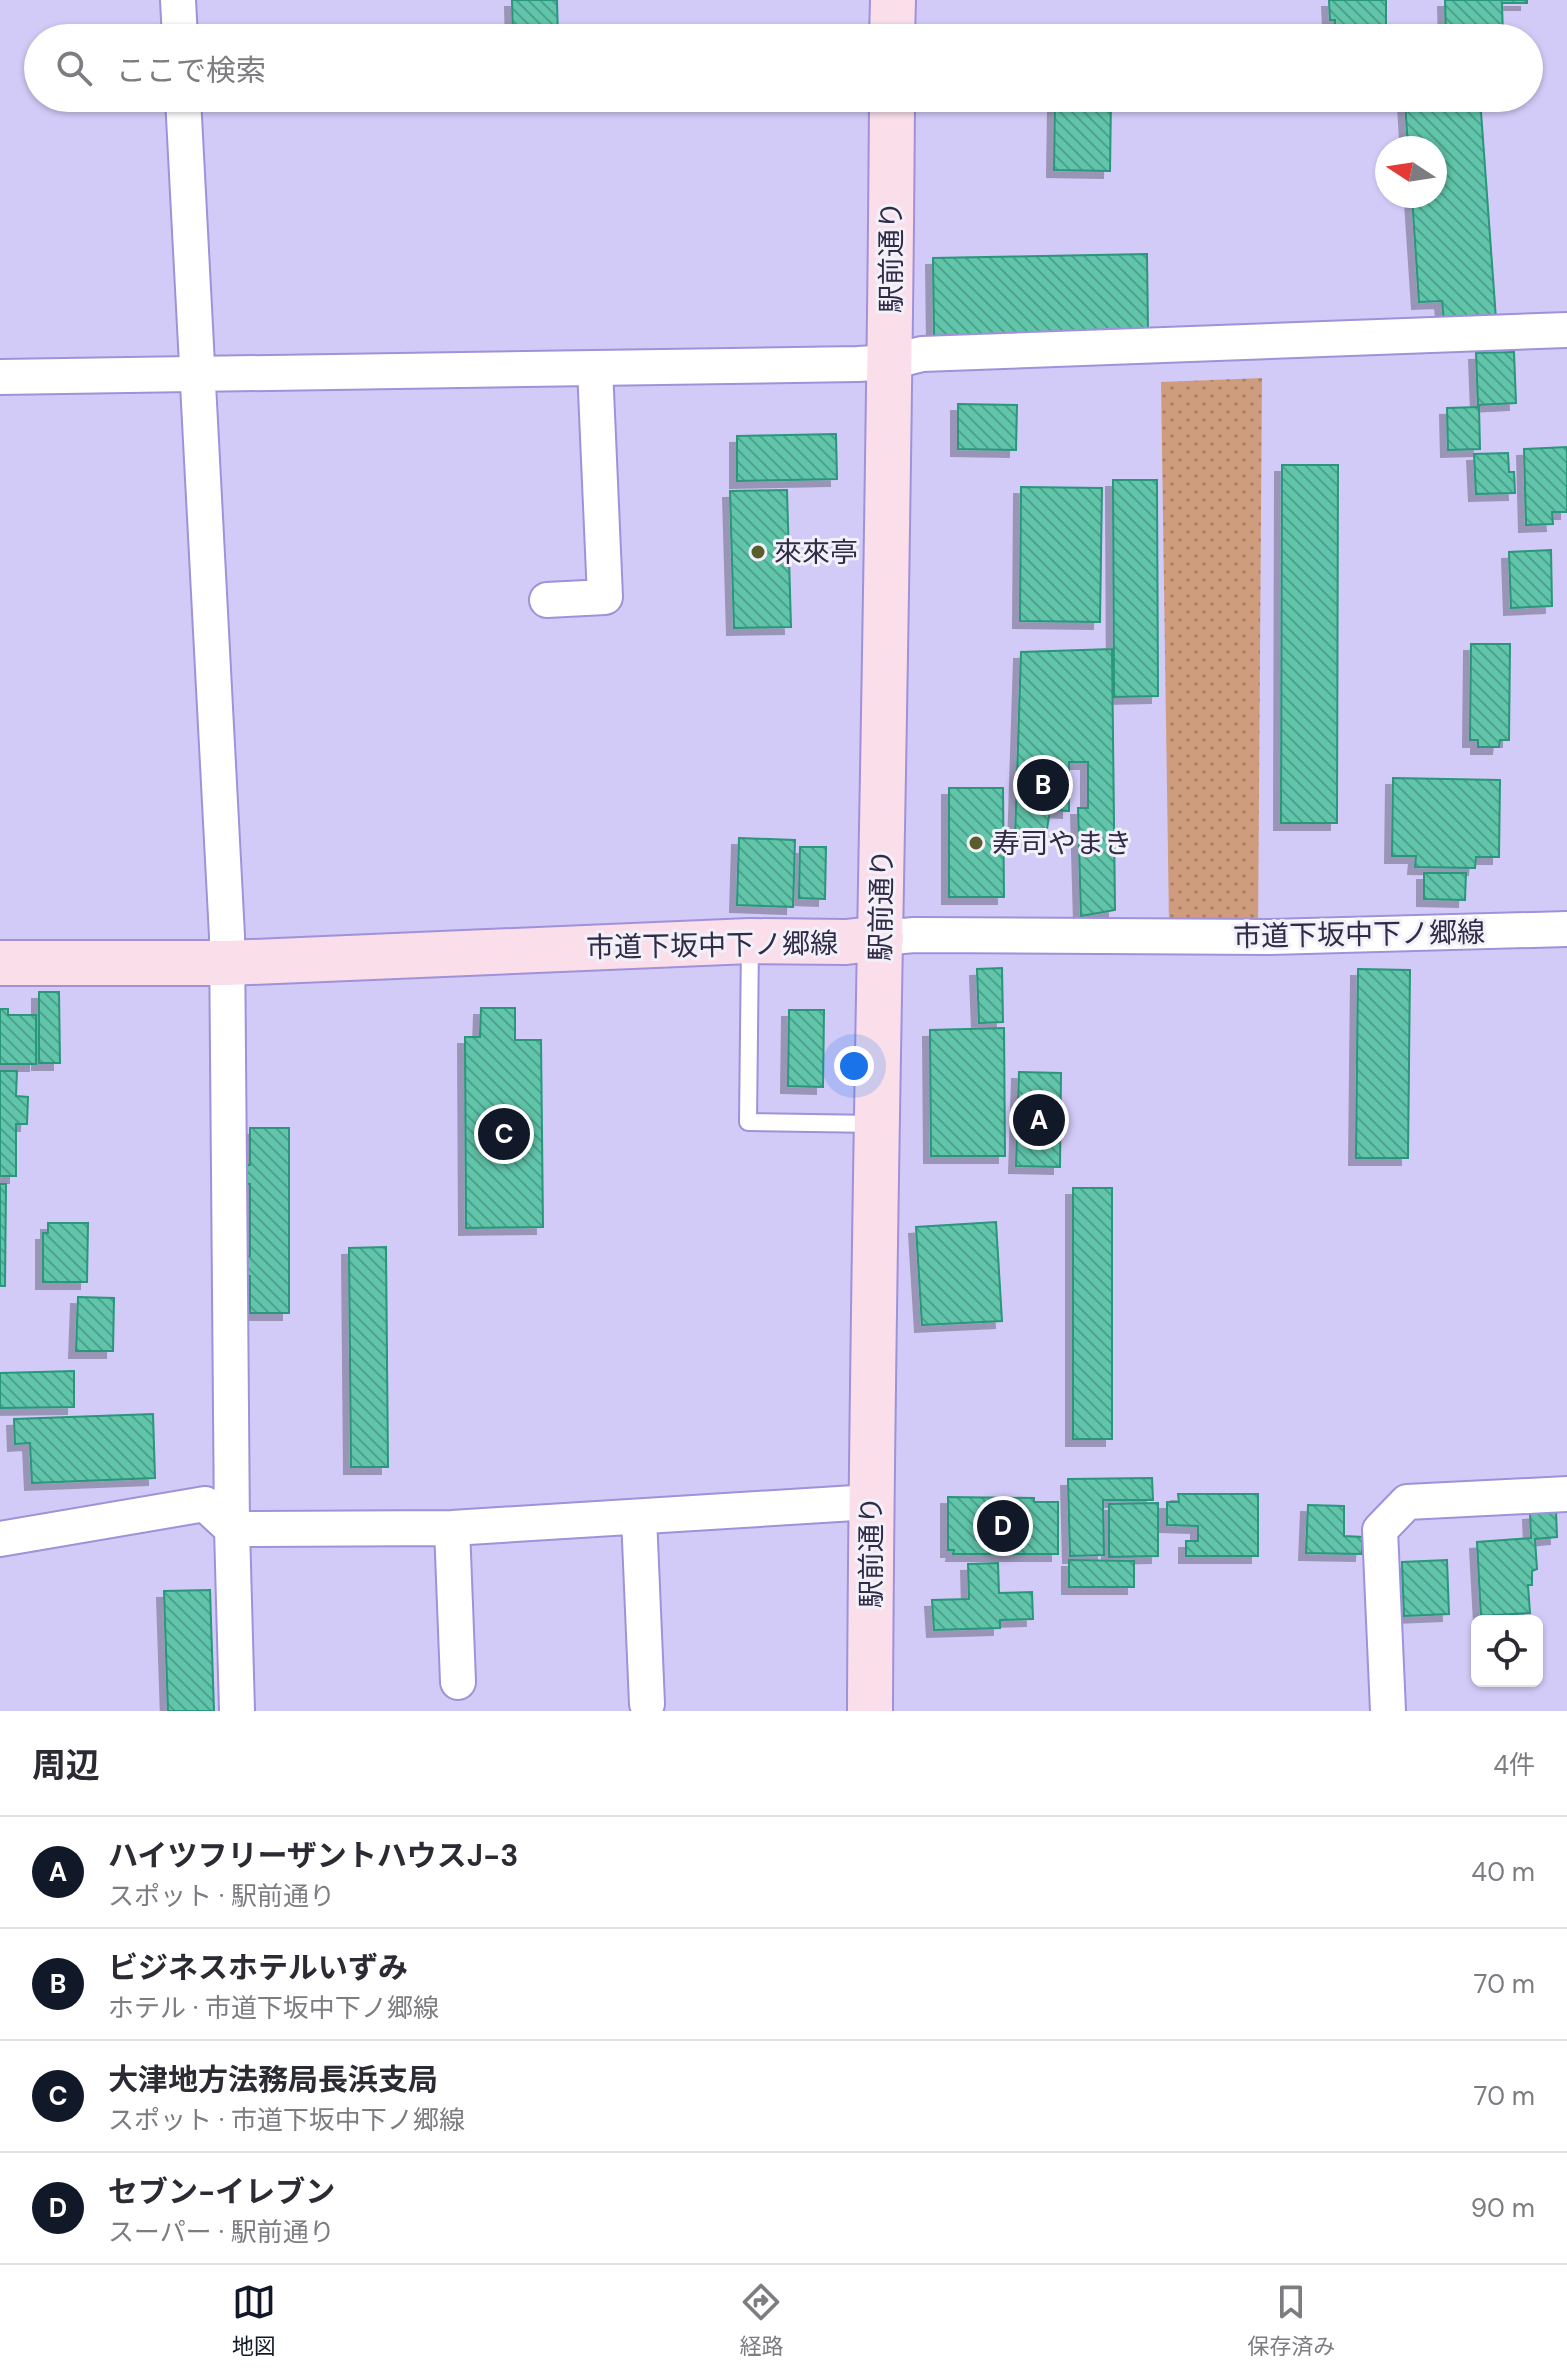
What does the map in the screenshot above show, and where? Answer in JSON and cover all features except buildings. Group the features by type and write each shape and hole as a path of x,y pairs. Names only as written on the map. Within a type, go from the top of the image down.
{"main road":[{"path":"892,24 893,0"},
{"name":"駅前通り","path":"870,1711 892,112"},
{"name":"市道下坂中下ノ郷線","path":"0,963 228,963 750,941 846,942 881,938"}],"street":[{"path":"178,0 179,24"},
{"path":"184,112 228,963 232,1529 237,1711"},
{"path":"0,377 890,362 922,354 1567,330"},
{"path":"547,600 605,597 595,368"},
{"name":"市道下坂中下ノ郷線","path":"881,938 914,935 1269,937 1567,929"},
{"path":"1388,1711 1380,1530 1407,1502 1567,1494"},
{"path":"0,1539 205,1504 232,1529 452,1528 871,1502"},
{"path":"639,1517 647,1704"},
{"path":"452,1528 458,1682"}],"lane":[{"path":"750,941 748,1122 879,1124"}],"shaded area":[{"path":"1262,378 1258,930 1169,924 1161,382"}],"place":[{"name":"來來亭","path":"758,552"},
{"name":"ビジネスホテルいずみ","path":"1043,785"},
{"name":"寿司やまき","path":"976,843"},
{"name":"ハイツフリーザントハウスJ-3","path":"1039,1120"},
{"name":"大津地方法務局長浜支局","path":"504,1134"},
{"name":"セブン-イレブン","path":"1003,1526"}]}
